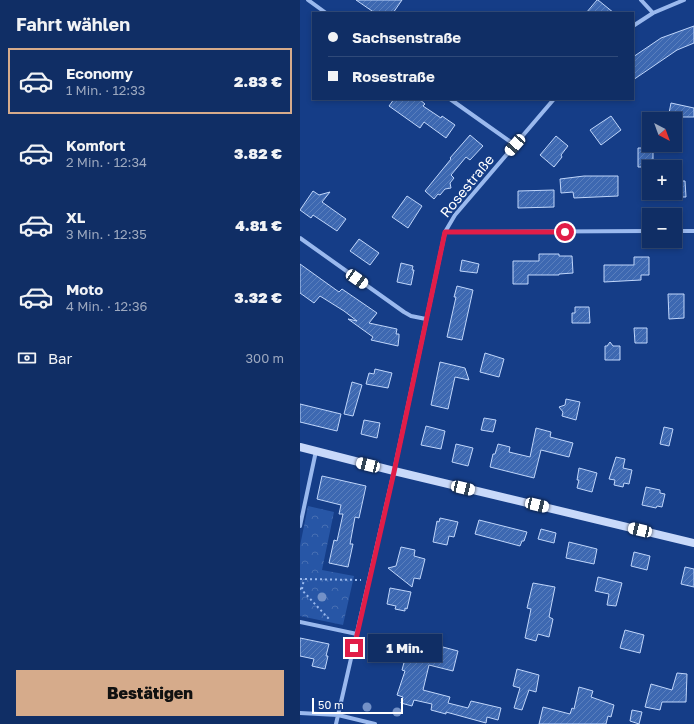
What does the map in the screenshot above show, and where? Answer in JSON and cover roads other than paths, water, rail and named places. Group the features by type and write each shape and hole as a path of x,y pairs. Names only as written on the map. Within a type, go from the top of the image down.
{"street":[{"path":"308,0 325,12"},
{"path":"640,0 653,13"},
{"path":"634,25 653,13 684,0"},
{"path":"451,100 515,145"},
{"name":"Rosestraße","path":"336,724 394,472 445,232 455,215 553,100"},
{"path":"445,232 642,231"},
{"path":"682,231 694,231"},
{"path":"300,238 404,312 412,316 426,319"},
{"path":"300,447 394,472 694,543"},
{"path":"300,526 316,451"},
{"path":"300,622 357,634"},
{"path":"300,713 338,715 375,724"}]}
